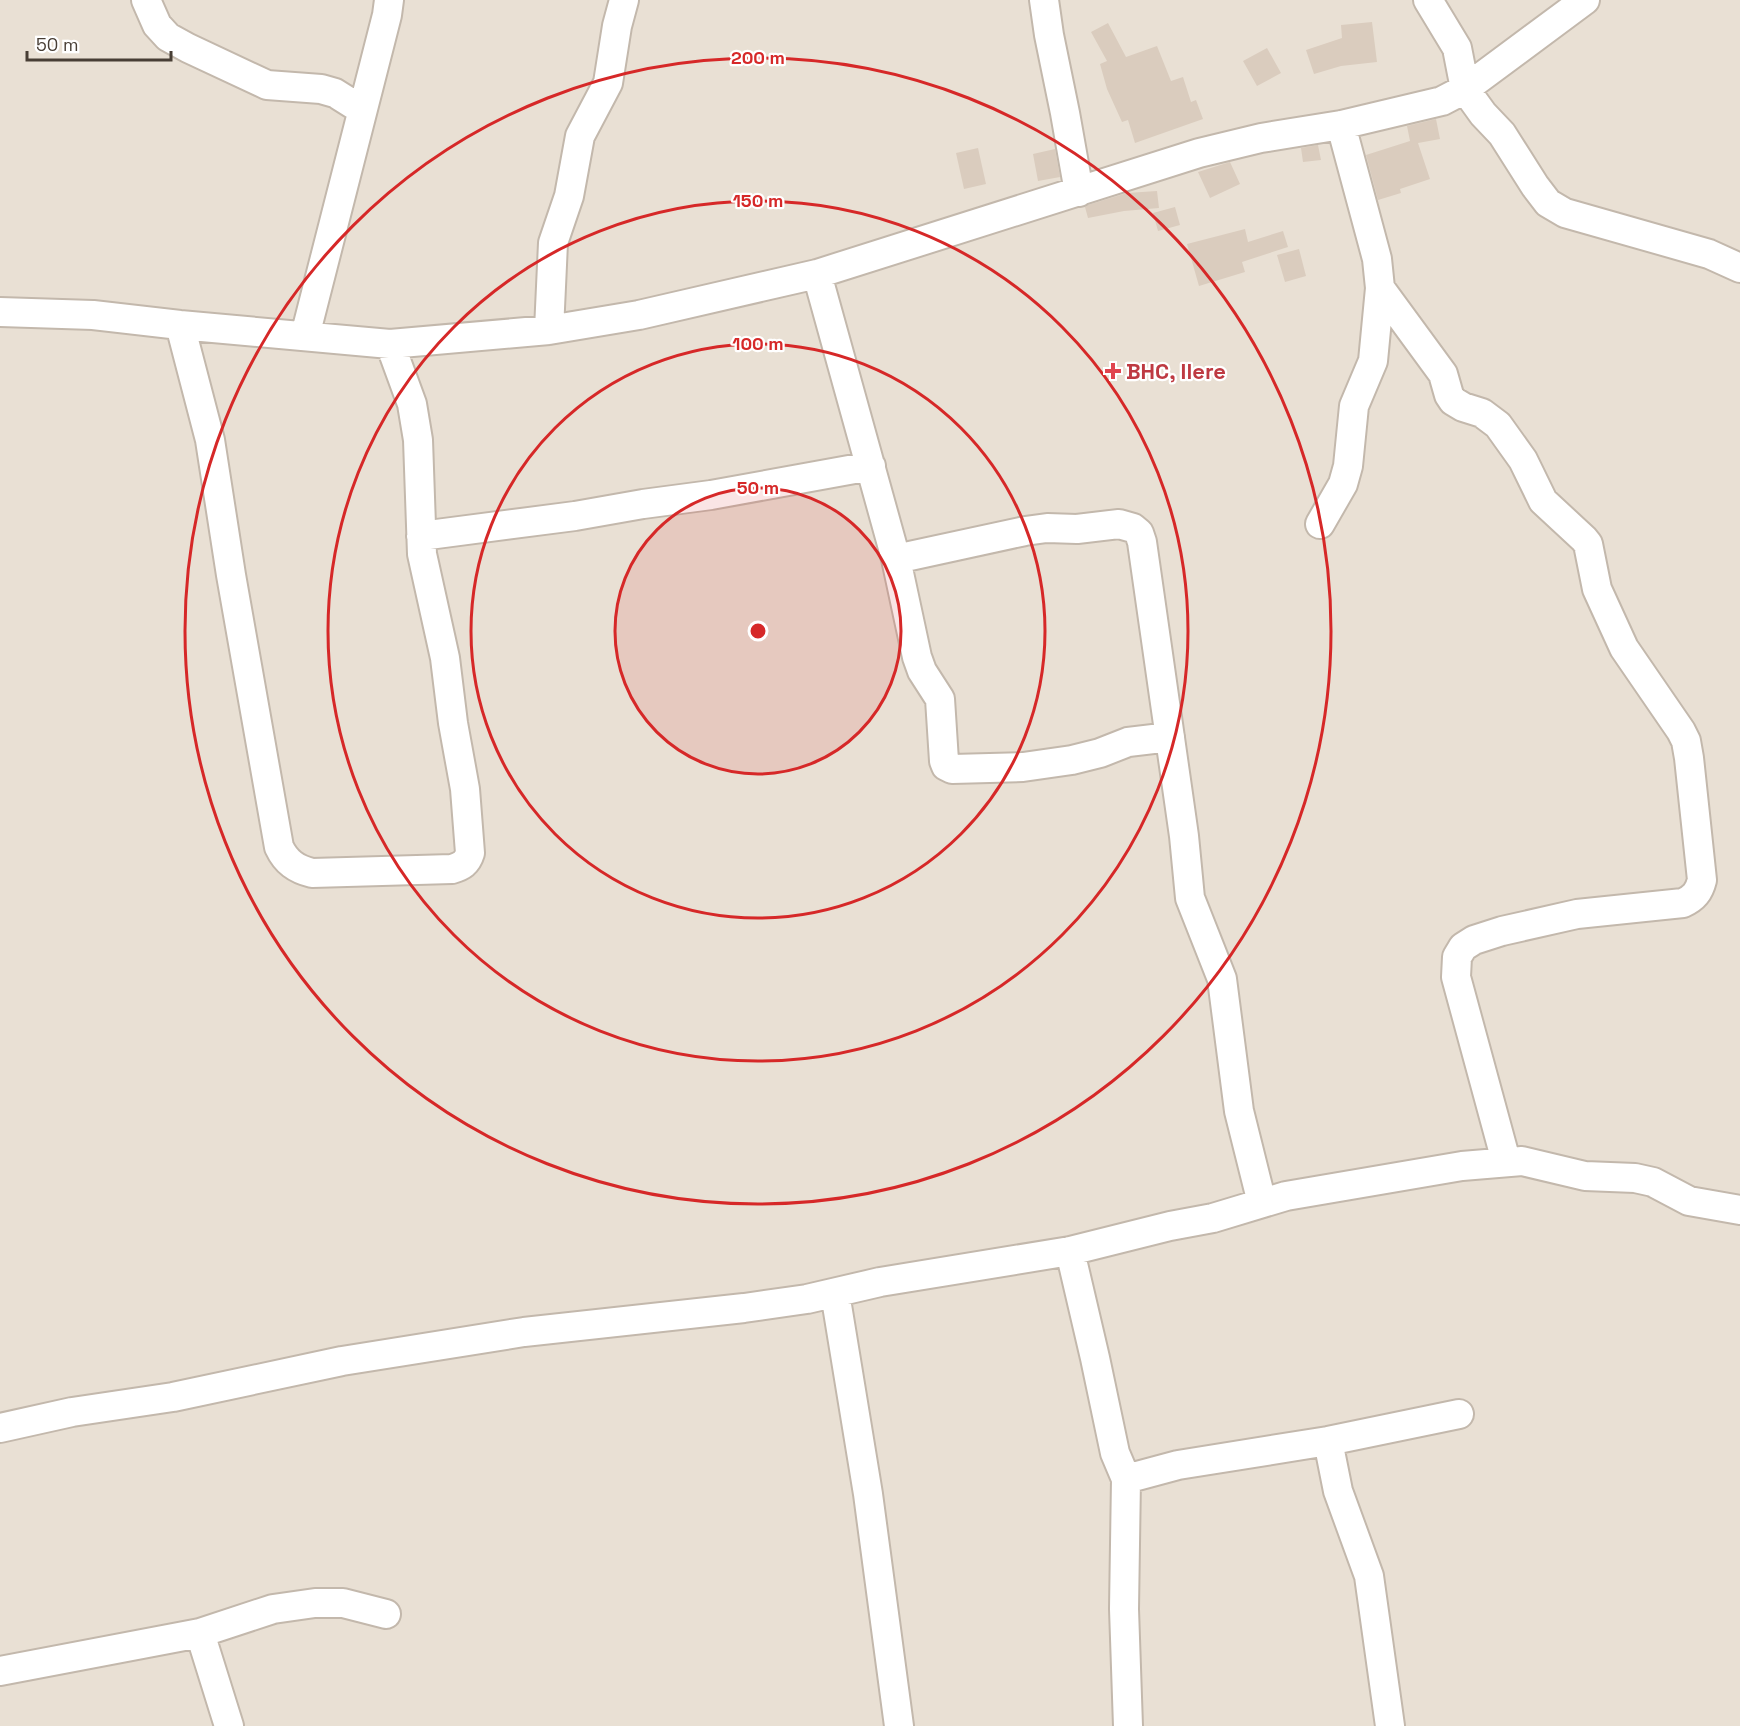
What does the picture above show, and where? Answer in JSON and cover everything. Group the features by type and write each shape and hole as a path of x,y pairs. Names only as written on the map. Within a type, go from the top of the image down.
{"street":[{"path":"146,0 157,25 168,37 188,48 267,85 321,89 334,93 362,110"},
{"path":"305,336 389,0"},
{"path":"549,330 553,243 569,196 580,136 608,83 617,26 624,0"},
{"path":"1044,0 1079,192"},
{"path":"1428,0 1457,48 1465,89 1502,134 1548,203 1565,213 1709,254 1740,268"},
{"path":"0,312 93,315 390,344 549,330 639,315 818,274 1199,153 1262,138 1341,125 1442,101 1465,89 1585,0"},
{"path":"1320,524 1343,484 1348,466 1354,406 1373,360 1380,288 1377,259 1341,125"},
{"path":"818,274 896,560 917,657 922,670 940,699 946,766 952,769 1023,767 1081,758 1128,742 1170,737"},
{"path":"1380,288 1443,374 1453,401 1482,413 1498,425 1523,460 1543,501 1584,539 1597,589 1611,622 1624,648 1681,731 1689,758 1702,880 1700,889 1692,899 1683,903 1577,914 1502,931 1474,940 1463,947 1457,957 1456,977 1506,1161"},
{"path":"180,325 210,440 231,575 279,847 283,855 298,870 312,873 452,869 462,866 468,860 470,853 465,789 453,723 445,658 423,566 418,440 412,404 390,344"},
{"path":"421,536 711,495 871,466"},
{"path":"896,560 1047,528 1077,529 1119,524 1133,528 1139,533 1170,737 1190,898 1222,979 1239,1111 1262,1203"},
{"path":"0,1428 72,1412 173,1397 342,1361 524,1332 744,1308 835,1293 880,1282 1070,1251 1170,1226 1213,1218 1286,1196 1506,1161 1541,1164 1585,1176 1635,1178 1653,1182 1689,1201 1740,1210"},
{"path":"1070,1251 1115,1453 1126,1479 1124,1609 1128,1726"},
{"path":"835,1293 868,1494 899,1726"},
{"path":"1126,1479 1203,1460 1328,1441 1459,1414"},
{"path":"1328,1441 1338,1491 1369,1576 1390,1726"},
{"path":"0,1671 200,1633 273,1609 315,1603 343,1603 386,1614"},
{"path":"200,1633 229,1726"}],"shaded area":[{"path":"0,0 1740,0 1740,1726 0,1726"}],"building":[{"path":"1372,22 1377,62 1341,66 1314,74 1306,50 1342,38 1341,25"},
{"path":"1108,23 1126,57 1157,46 1171,81 1183,77 1191,102 1196,100 1203,119 1135,143 1128,120 1122,122 1107,89 1100,64 1107,61 1091,32"},
{"path":"1267,48 1281,73 1257,86 1243,61"},
{"path":"1436,119 1440,139 1418,143 1430,179 1400,189 1401,193 1378,200 1366,155 1410,141 1407,126"},
{"path":"1318,145 1321,160 1303,162 1301,148"},
{"path":"978,148 986,184 964,189 956,153"},
{"path":"1055,149 1060,177 1038,181 1033,154"},
{"path":"1230,162 1240,184 1210,198 1198,172"},
{"path":"1157,191 1159,208 1124,211 1088,218 1085,207 1088,205 1127,193"},
{"path":"1175,207 1180,225 1158,231 1153,213"},
{"path":"1245,229 1248,242 1283,231 1288,247 1242,262 1245,272 1199,286 1187,244"},
{"path":"1299,249 1306,276 1285,282 1277,255"}],"place":[{"name":"BHC, Ilere","path":"1113,371"}]}
